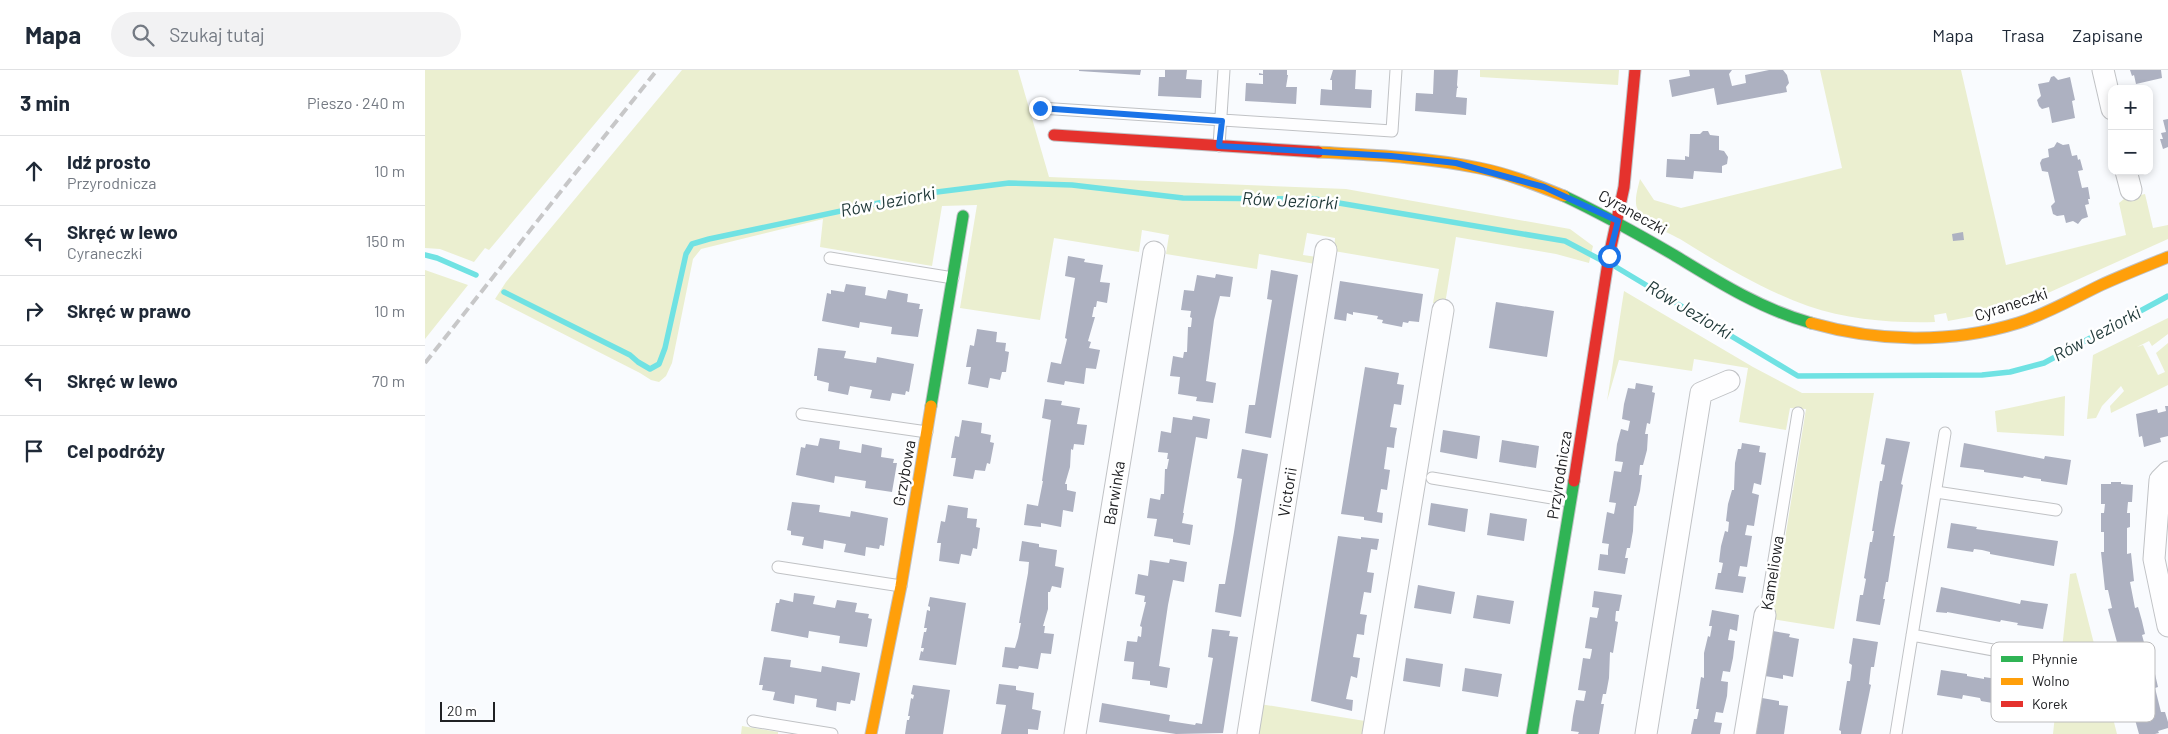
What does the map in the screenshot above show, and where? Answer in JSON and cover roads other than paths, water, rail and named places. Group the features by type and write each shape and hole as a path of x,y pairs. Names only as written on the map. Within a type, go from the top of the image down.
{"street":[{"name":"Przyrodnicza","path":"1532,734 1571,502 1605,279 1618,221 1626,172 1635,70"},
{"path":"2103,70 2108,91"},
{"name":"Cyraneczki","path":"1054,135 1391,156 1456,163 1544,187 1618,221 1729,288 1775,312 1814,326 1875,337 1900,339 1943,338 1985,332 2018,323 2168,256"},
{"name":"Grzybowa","path":"871,734 901,586 963,216"},
{"name":"Victorii","path":"1248,734 1326,250"},
{"name":"Barwinka","path":"1075,734 1154,252"},
{"path":"1373,734 1443,310"},
{"path":"1646,734 1701,393 1729,382"},
{"path":"2167,615 2153,559 2160,480 2168,472"},
{"name":"Kameliowa","path":"1745,734 1765,615"}],"lane":[{"path":"1219,146 1225,70"},
{"path":"1040,108 1392,131 1396,70"},
{"path":"831,258 953,278"},
{"name":"Kameliowa","path":"1765,615 1798,413"},
{"path":"803,414 927,432"},
{"path":"1896,734 1945,433"},
{"path":"1432,478 1571,502"},
{"path":"1936,492 2056,510"},
{"path":"778,567 901,586"},
{"path":"1912,635 1991,650"},
{"path":"753,721 832,734"}],"waterway":[{"name":"Rów Jeziorki","path":"504,292 630,355 650,369 659,364 665,348 686,254 692,244 921,194 1009,183 1072,185 1183,198 1315,199 1565,241 1601,260"},
{"name":"Rów Jeziorki","path":"425,255 437,258 476,275"},
{"name":"Rów Jeziorki","path":"1616,267 1798,376 1982,375 2010,372 2044,363 2168,296"}],"railway":[{"path":"425,363 657,70"}]}
